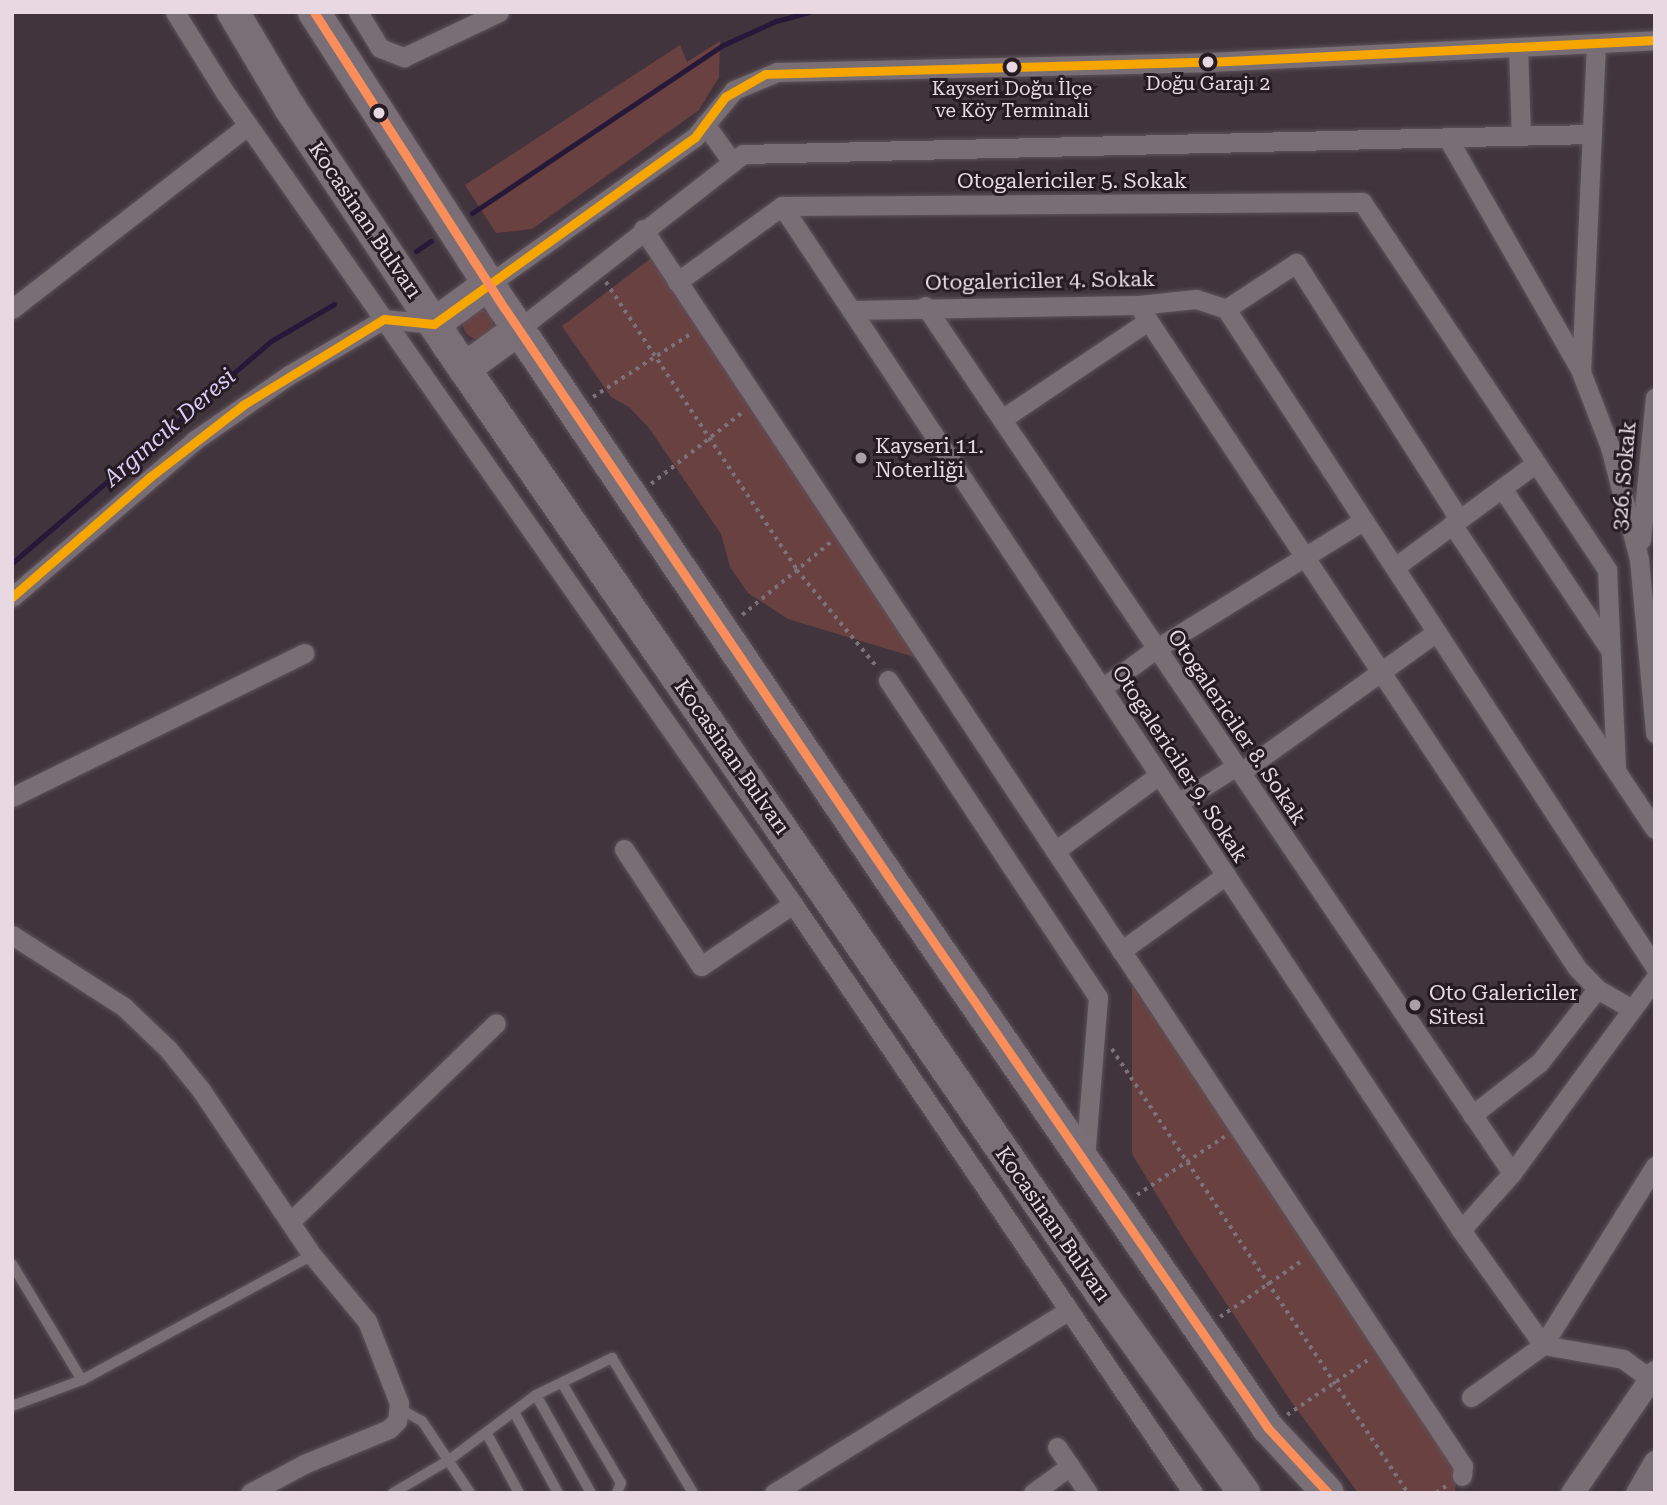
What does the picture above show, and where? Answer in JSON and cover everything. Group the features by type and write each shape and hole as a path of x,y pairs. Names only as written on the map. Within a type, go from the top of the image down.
{"highway":[{"name":"Kocasinan Bulvarı","path":"233,12 290,108 464,369 1101,1293 1244,1493"},
{"path":"314,12 489,284 722,631 1268,1428 1328,1492"},
{"path":"434,324 489,284"},
{"path":"464,369 519,329"}],"street":[{"path":"175,12 248,125 793,904 1193,1493"},
{"path":"336,47 360,15 380,48 404,57 499,12"},
{"path":"489,284 695,137 734,90 777,72 1208,62 1655,40"},
{"path":"1581,372 1596,43"},
{"path":"1518,47 1521,135"},
{"path":"705,124 732,162"},
{"path":"12,309 248,125"},
{"path":"519,329 594,265 743,154 1592,134"},
{"path":"1447,137 1581,372 1611,447 1639,559 1655,733"},
{"name":"Otogalericiler 5. Sokak","path":"782,206 1362,202 1536,463"},
{"path":"677,282 782,206"},
{"name":"Otogalericiler 9. Sokak","path":"782,206 1461,1230 1543,1345"},
{"path":"643,229 1463,1466 1461,1476"},
{"path":"1655,829 1456,522 1296,263 1226,309 1655,967"},
{"name":"Otogalericiler 4. Sokak","path":"852,310 925,306 1143,313 1196,299 1226,309"},
{"name":"Otogalericiler 8. Sokak","path":"925,306 1512,1173"},
{"path":"1002,419 1143,313 1577,968 1597,989 1632,1009"},
{"path":"12,597 195,440 289,375 384,319 434,324"},
{"name":"326. Sokak","path":"1639,559 1649,523 1655,398"},
{"path":"1395,567 1536,463 1607,570 1616,771"},
{"path":"1502,488 1611,650"},
{"path":"1102,688 1157,648 1363,521"},
{"path":"1178,803 1239,769 1435,633"},
{"path":"12,797 305,653"},
{"path":"888,680 1098,998 1085,1160"},
{"path":"1055,851 1160,775"},
{"path":"624,849 701,966 793,904"},
{"path":"1121,951 1226,875"},
{"path":"12,936 124,1007 168,1049 312,1255 367,1321 400,1409 389,1429 304,1464 250,1493"},
{"path":"1461,1230 1512,1173 1655,978"},
{"path":"1472,1115 1540,1062 1597,989"},
{"path":"290,1222 496,1023"},
{"path":"1471,1397 1543,1345 1655,1166"},
{"path":"774,1493 1069,1310"},
{"path":"1543,1345 1623,1359 1653,1376 1572,1493"},
{"path":"1057,1447 1088,1493"},
{"path":"1637,1493 1655,1462"},
{"path":"1033,1493 1070,1466"}],"lane":[{"path":"12,1406 82,1380 312,1255"},
{"path":"12,1264 82,1380"},
{"path":"393,1493 449,1460 536,1395 612,1358 693,1493"},
{"path":"562,1383 621,1483 617,1493"},
{"path":"536,1395 592,1493"},
{"path":"400,1409 422,1421 470,1493"},
{"path":"513,1412 558,1493"},
{"path":"486,1434 519,1493"}],"path":[{"path":"594,265 797,570 888,680"},
{"path":"573,409 705,324"},
{"path":"633,498 757,401"},
{"path":"722,631 844,532"},
{"path":"1096,1024 1408,1493"},
{"path":"1118,1208 1238,1127"},
{"path":"1201,1329 1319,1249"},
{"path":"1268,1428 1385,1348"}],"shaded area":[{"path":"720,41 719,77 699,110 532,229 496,233 465,185 680,45 687,62"},
{"path":"654,256 931,662 788,619 748,593 730,567 721,534 649,428 629,407 611,397 562,326"},
{"path":"478,309 484,310 492,318 492,330 484,338 478,339 472,338 464,330 463,324 464,318 472,310"},
{"path":"1132,986 1457,1459 1455,1493 1358,1493 1288,1397 1183,1238 1132,1154"}],"waterway":[{"path":"472,213 723,45 776,21 810,12"},
{"path":"416,251 431,241"},
{"name":"Argıncık Deresi","path":"12,563 271,341 334,304"}],"transit line":[{"path":"314,12 505,309 888,876 1268,1428 1328,1493"},
{"path":"12,597 150,477 243,405 384,319 434,324 695,137 725,97 765,74 1208,62 1655,40"}],"place":[{"name":"Doğu Garajı 2","path":"1208,62"},
{"name":"Kayseri Doğu İlçe ve Köy Terminali","path":"1012,67"},
{"name":"Kayseri 11. Noterliği","path":"861,458"},
{"name":"Oto Galericiler Sitesi","path":"1415,1005"}]}
